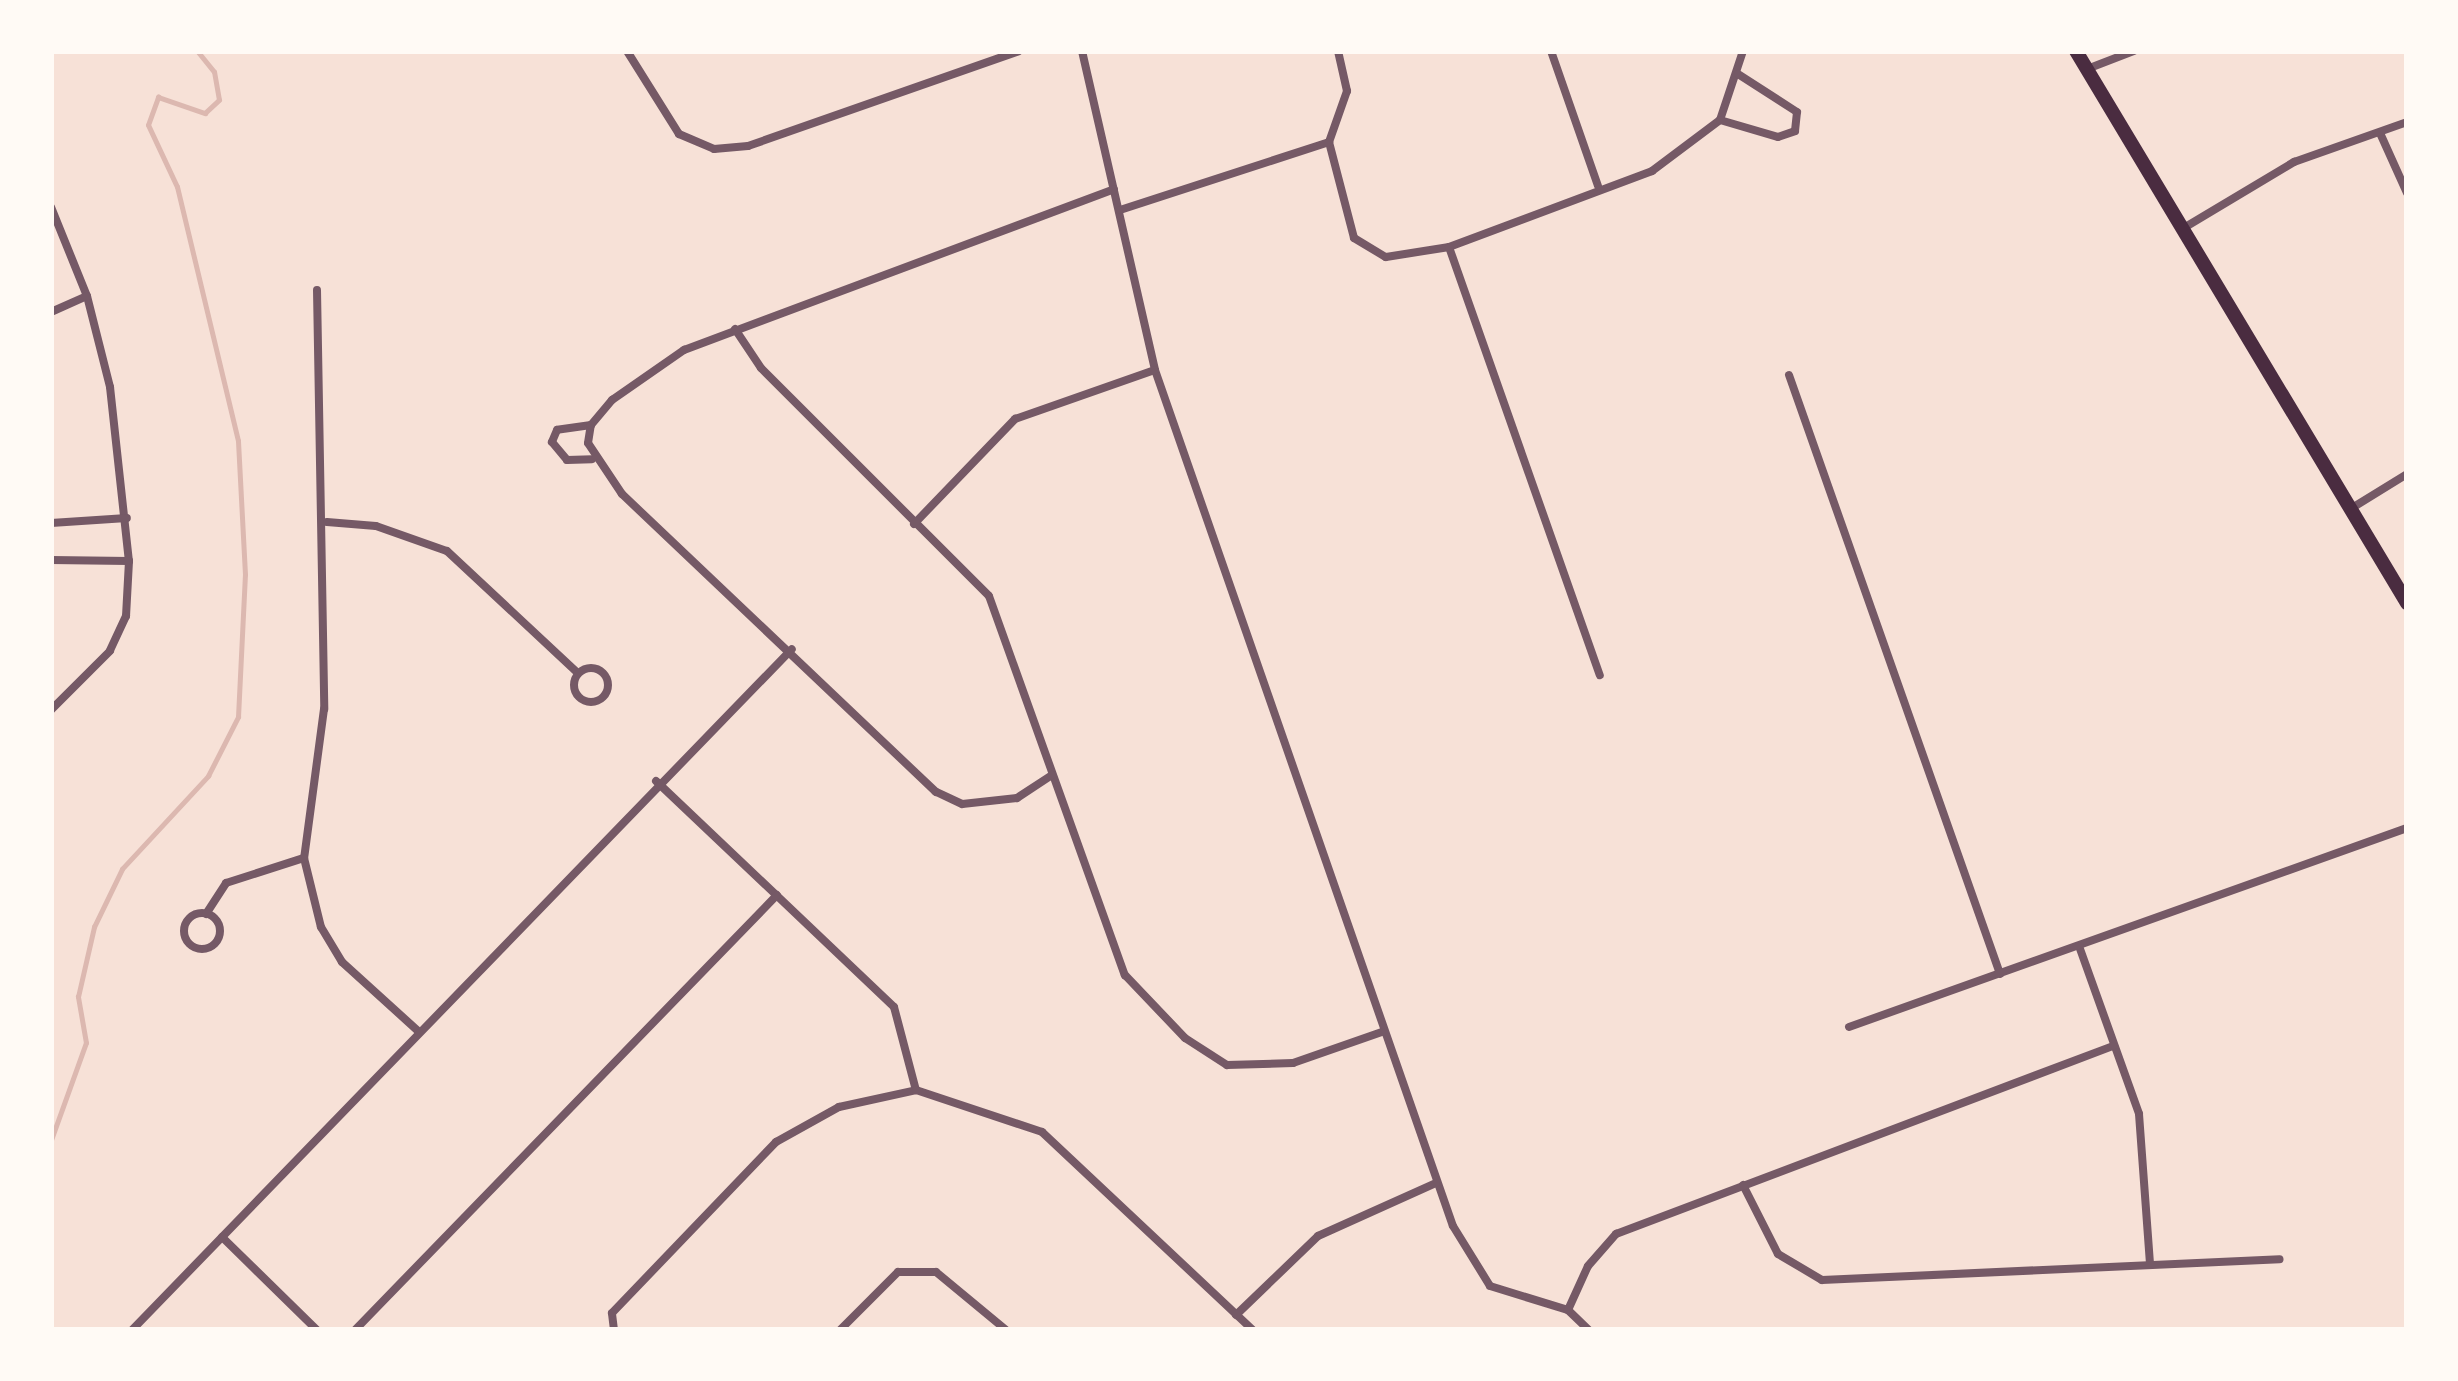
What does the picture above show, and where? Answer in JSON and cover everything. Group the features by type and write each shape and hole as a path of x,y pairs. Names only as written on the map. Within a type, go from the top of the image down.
{"main road":[{"path":"2076,51 2407,603"}],"street":[{"path":"627,51 679,134 714,148 748,146 1019,51"},
{"path":"1082,51 1155,370 1436,1183 1463,1249 1490,1286 1568,1310 1589,1330"},
{"path":"1338,51 1347,91 1328,142 1354,238 1366,249 1386,256 1449,247 1598,186 1652,171 1720,120 1743,51"},
{"path":"1552,51 1598,186"},
{"path":"2086,69 2134,51"},
{"path":"1720,120 1778,137 1795,131 1790,105 1738,74"},
{"path":"2182,229 2294,162 2407,122"},
{"path":"2380,133 2407,193"},
{"path":"1120,210 1328,142"},
{"path":"592,459 568,460 552,442 557,430 591,425 652,367 735,328 1114,190"},
{"path":"51,207 87,296 110,388 128,518 129,562 126,616 110,651 51,710"},
{"path":"1449,247 1600,675"},
{"path":"317,290 327,522 324,709 304,858 322,927 342,962 418,1030"},
{"path":"51,312 87,296"},
{"path":"735,328 761,368 989,596 1125,975 1198,1049 1227,1065 1293,1063 1382,1032"},
{"path":"914,524 1016,419 1155,370"},
{"path":"1789,375 2000,974"},
{"path":"591,425 592,459 948,800 1017,798 1052,775"},
{"path":"2350,510 2407,474"},
{"path":"51,523 128,518"},
{"path":"327,522 376,526 447,551 578,673 604,674 604,695 579,698 578,673"},
{"path":"51,560 129,562"},
{"path":"132,1330 656,782 792,649"},
{"path":"656,782 893,1007 916,1090"},
{"path":"1849,1027 2407,828"},
{"path":"206,914 219,938 200,949 185,928 206,914 226,883 304,858"},
{"path":"355,1330 777,895"},
{"path":"2080,946 2139,1114 2150,1264"},
{"path":"1568,1310 1588,1266 1616,1234 2113,1046"},
{"path":"614,1330 612,1313 776,1142 839,1107 916,1090 1042,1132 1253,1330"},
{"path":"1236,1315 1318,1236 1436,1183"},
{"path":"1743,1185 1778,1254 1822,1280 2280,1258"},
{"path":"221,1237 317,1330"},
{"path":"840,1330 898,1272 936,1272 1006,1330"}],"waterway":[{"path":"51,1140 86,1043 78,997 94,927 122,869 208,776 238,717 245,575 238,441 177,187 148,125 158,97 205,113 219,100 214,72 197,51"}]}
